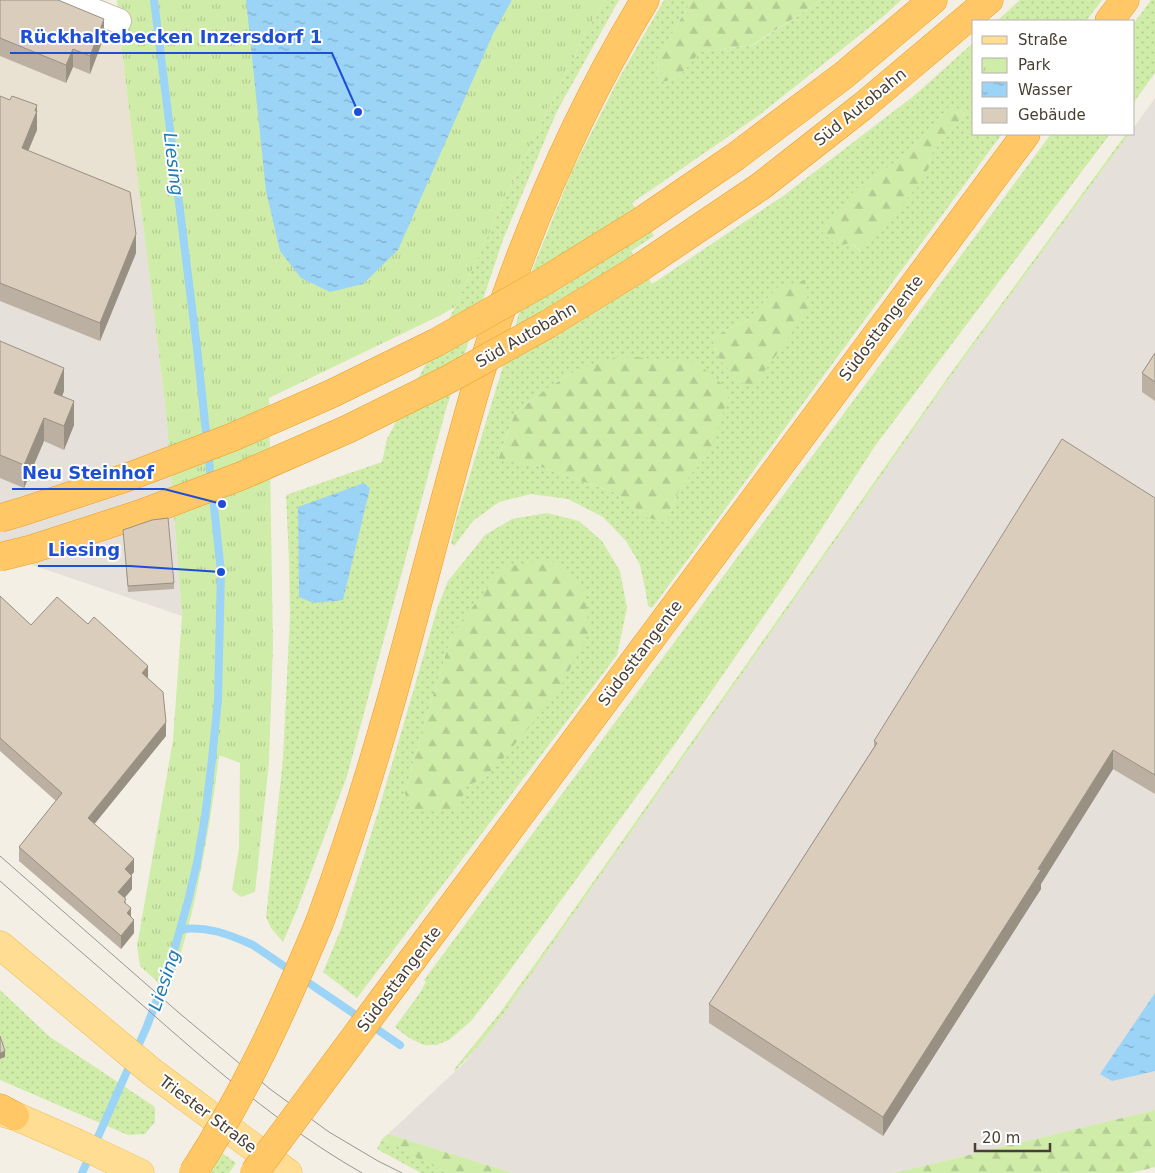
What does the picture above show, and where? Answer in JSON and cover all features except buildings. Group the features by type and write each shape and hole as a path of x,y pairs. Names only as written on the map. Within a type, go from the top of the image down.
{"highway":[{"path":"193,1173 236,1101 266,1044 320,921 346,851 368,782 479,378 511,282 540,205 565,148 600,78 646,0"},
{"path":"0,518 128,477 233,437 332,394 437,342 543,282 643,220 735,157 844,75 933,0"},
{"name":"Süd Autobahn","path":"0,558 149,510 241,476 348,430 449,379 548,324 641,267 761,186 863,106 989,0"},
{"path":"1110,20 1125,0"},
{"name":"Südosttangente","path":"254,1173 1025,135"}],"main road":[{"name":"Triester Straße","path":"0,945 152,1072 288,1173"},
{"path":"5,1112 140,1173"}],"street":[{"path":"67,0 118,21"}],"shaded area":[{"path":"0,0 98,0 108,39 120,35 142,215 22,166 37,130 0,114"},
{"path":"1155,98 1155,1110 894,1173 512,1173 388,1134 463,1064 500,1019 957,368 1128,135 1135,135 1135,126"},
{"path":"23,113 39,119 35,128 37,130 22,165 142,215 166,412 182,616 0,554 0,114"}],"green space":[{"path":"117,0 605,0 587,30 515,177 455,307 269,398 273,646 269,762 255,892 241,897 232,890 239,848 240,763 219,755 210,819 195,898 169,992 140,966 137,946 173,740 182,616 166,412"},
{"path":"605,0 619,0 557,111 504,237 446,409 347,776 283,942 271,928 266,917 283,759 290,615 286,495 382,462 387,439 455,307 515,177 587,30"},
{"path":"664,0 692,0 657,59 658,83 678,78 700,52 753,45 822,0 901,0 885,15 758,116 632,203 654,236 631,251 652,284 783,196 915,95 972,44 972,135 1001,135 652,608 648,606 640,565 626,541 603,517 568,499 531,494 499,502 473,521 454,546 451,543 456,520 533,268 572,171 618,80","holes":["951,105 965,113 930,155 929,167 860,251 851,243 855,190 907,154","778,287 720,360 712,338 748,319","577,370 710,453 682,484 666,522 648,518 616,493 538,466 498,459 515,413 548,388"]},
{"path":"692,0 822,0 752,45 700,52 678,78 658,83 657,59"},
{"path":"1020,0 1102,0 1087,20 998,20"},
{"path":"1151,0 1155,0 1155,73 1135,101 1135,22"},
{"path":"951,105 965,113 930,155 929,167 920,184 861,251 851,243 836,246 821,231 855,190 907,154"},
{"path":"1050,135 1109,135 875,446 783,588 677,741 505,977 471,1021 449,1040 436,1045 424,1045 409,1038 395,1027 419,994 426,982 424,980"},
{"path":"1125,135 1128,135 957,368 500,1019 454,1072 455,1068 499,1014 565,922 953,370"},
{"path":"805,280 809,309 753,387 740,382 720,360 712,338 748,319 778,287"},
{"path":"620,356 696,362 730,391 710,453 682,484 666,522 648,518 616,493 538,466 498,460 515,413 548,388 577,370"},
{"path":"547,513 579,521 602,541 620,571 627,608 617,655 357,998 323,972 341,929 378,812 438,606 448,581 485,535 512,519","holes":["452,634 489,775 466,787 405,793"]},
{"path":"549,559 563,570 585,594 589,632 557,694 489,775 466,787 458,809 411,812 405,793 452,634 503,567"},
{"path":"0,990 50,1037 155,1107 155,1122 145,1134 128,1135 0,1080"},
{"path":"1155,1110 1155,1167 1131,1173 894,1173"},
{"path":"388,1134 512,1173 447,1173 382,1139"},
{"path":"382,1139 447,1173 421,1173 377,1149"},
{"path":"222,1153 236,1163 229,1173 211,1173"}],"water":[{"path":"246,0 512,0 493,34 398,250 363,284 330,292 301,278 280,251 266,191"},
{"path":"364,483 370,488 343,600 314,603 299,597 298,507"},
{"path":"1155,993 1155,1071 1112,1081 1100,1074"}],"waterway":[{"name":"Liesing","path":"82,1173 147,1026 170,965 197,863 205,817 218,700 221,572 197,348 154,0"},
{"path":"181,929 209,930 235,937 253,945 400,1045"}],"tram line":[{"path":"0,856 178,1012 270,1089 329,1132 402,1173"},
{"path":"0,881 246,1094 332,1155 362,1173"}],"place":[{"name":"Rückhaltebecken Inzersdorf 1","path":"358,112"},
{"name":"Neu Steinhof","path":"222,504"},
{"name":"Liesing","path":"221,572"}]}
